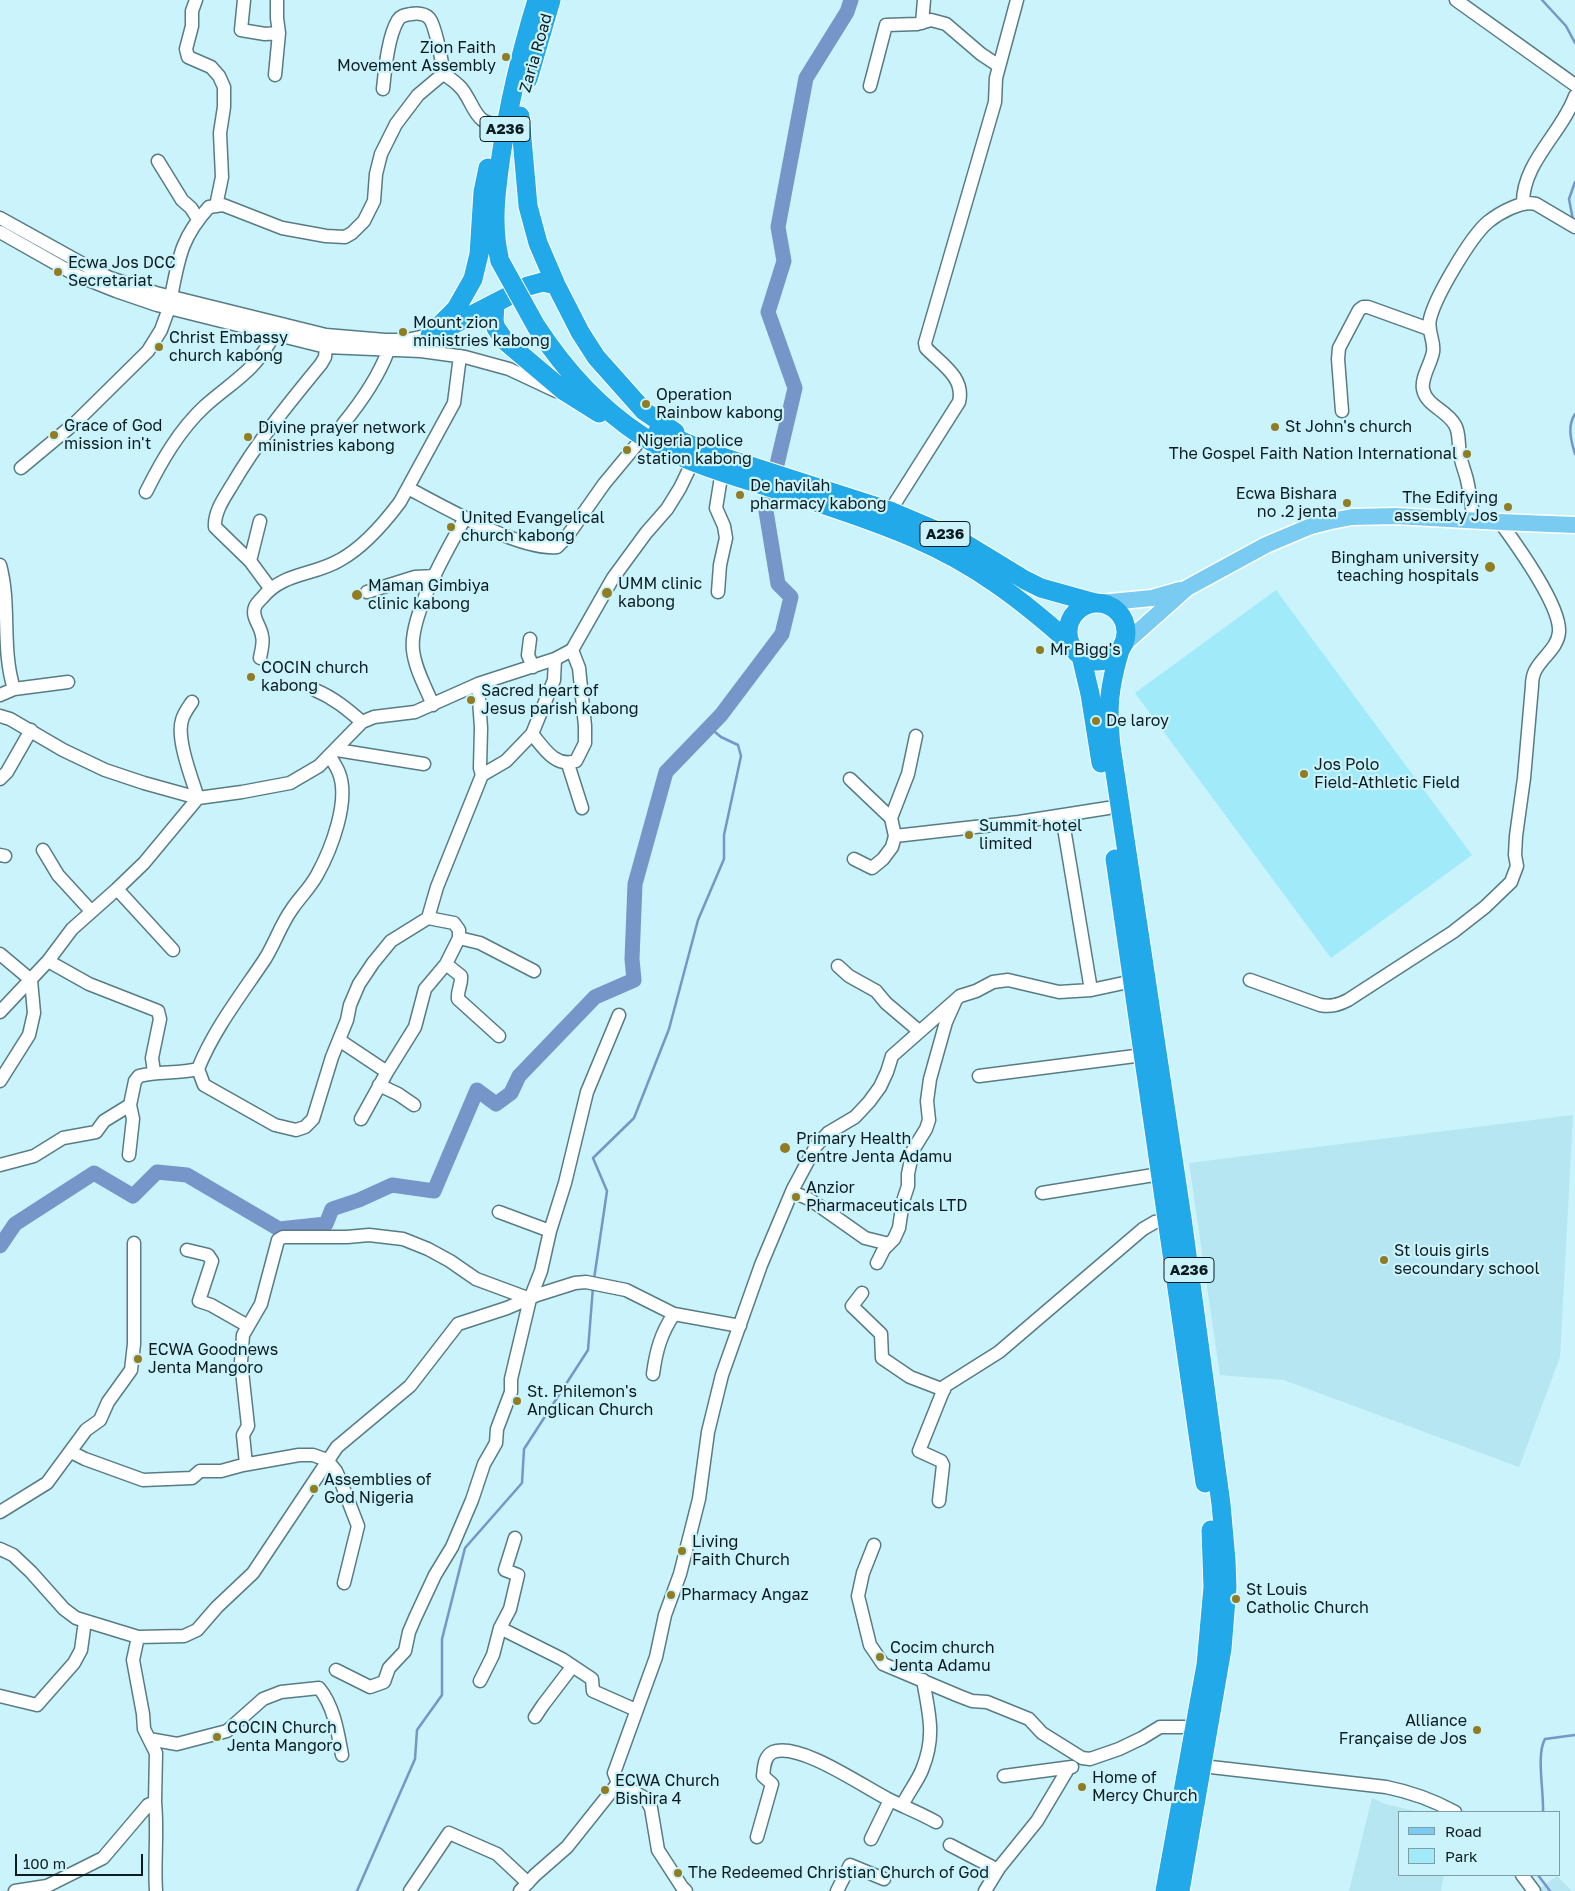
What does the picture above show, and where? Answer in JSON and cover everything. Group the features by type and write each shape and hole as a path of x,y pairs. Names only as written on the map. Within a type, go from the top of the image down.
{"highway":[{"name":"A236","path":"537,0 516,73 510,126 497,181 494,219 496,247 506,258 539,322 548,344 600,404 643,437 693,461 722,471 756,475"},
{"name":"Zaria Road","path":"506,258 510,126 526,85 551,0"},
{"path":"510,126 538,243 580,332 596,357 630,396 659,422 710,453"},
{"path":"430,335 456,309 472,279 479,254 483,192 488,166 491,155 510,126"},
{"path":"430,335 495,305 536,283 556,284"},
{"path":"495,305 494,321 505,342 540,372 586,406 598,413 620,420"},
{"name":"A236","path":"539,322 586,375 618,405 634,417 664,434 756,475 890,511 961,541 1041,588 1112,607 1124,621 1126,634 1111,679 1108,718 1175,1218 1213,1554 1210,1632 1206,1665 1165,1891"},
{"name":"A236","path":"787,484 964,562 1013,594 1075,650"},
{"name":"A236","path":"1098,603 1083,606 1070,620 1068,632 1090,694 1160,1174 1175,1218 1221,1504 1226,1560 1226,1612 1222,1649 1180,1891"},
{"path":"1075,650 1088,660 1106,660 1114,656 1121,648"}],"main road":[{"path":"1098,603 1152,598 1187,588 1266,545 1311,526 1352,517 1396,516 1474,521 1575,524"},
{"path":"1121,648 1187,588"}],"street":[{"path":"196,0 192,11 192,26 186,50 188,57 211,67 224,87 224,107 220,133 222,177 216,206"},
{"path":"244,0 241,30 265,34 278,33"},
{"path":"275,75 278,33 276,18 277,0"},
{"path":"922,23 924,0"},
{"path":"890,511 959,402 961,395 957,378 926,348 925,343 995,102 994,90 999,66 1018,0"},
{"path":"1456,0 1575,85"},
{"path":"21,468 75,424 148,351 161,330 170,302 181,249 198,219 209,207 223,205 282,228 326,236 345,237 364,221 374,201 376,174 381,154 396,124 418,96 443,74 443,63 431,20 428,16 423,14 406,14 400,18 393,32 383,88"},
{"path":"870,86 886,25 922,23 931,20 946,24 981,54 999,66"},
{"path":"443,74 456,82 463,90 478,117 483,122 510,126"},
{"path":"1523,204 1523,191 1532,170 1575,96"},
{"path":"158,161 182,200 191,208 198,219"},
{"path":"1474,521 1455,424 1442,410 1428,400 1423,390 1423,384 1433,353 1429,321 1451,274 1472,241 1487,222 1530,202 1570,224"},
{"path":"0,218 76,262 170,302 274,334 326,346 388,351 421,351 460,356 509,369 586,406"},
{"path":"0,232 96,284 170,302 326,335 406,340 430,335"},
{"path":"1342,410 1338,359 1339,348 1362,307 1368,307 1429,329"},
{"path":"146,492 161,462 190,423 204,407 254,366 266,352 274,334"},
{"path":"270,588 250,561 215,527 214,518 258,442 321,364 325,357 326,346"},
{"path":"343,424 357,407 377,375 388,351"},
{"path":"260,658 263,636 254,616 255,607 270,588 286,579 323,568 341,560 364,542 392,513 408,488 454,403 460,356"},
{"path":"408,488 465,518 510,537 546,548 557,547 566,538 604,484 643,437"},
{"path":"0,716 31,730 62,750 106,770 198,798 290,784 319,766 362,722 374,717 415,712 478,684 555,660 572,650 613,578 646,533 667,509 693,461"},
{"path":"718,592 720,565 726,538 724,526 716,508 722,471"},
{"path":"432,705 413,652 413,635 435,576 465,518"},
{"path":"250,561 260,521"},
{"path":"1250,980 1320,1005 1330,1007 1337,1005 1348,1000 1453,932 1485,907 1511,882 1518,866 1515,846 1524,778 1534,671 1555,644 1559,633 1556,614 1528,561 1500,522"},
{"path":"0,564 5,581 5,639 14,689"},
{"path":"367,592 416,577 435,576"},
{"path":"530,639 528,655 533,667"},
{"path":"532,734 551,756 561,763 568,764 576,761 584,743 582,682 572,650"},
{"path":"482,775 506,761 532,734 554,680 555,660"},
{"path":"0,695 14,689 68,682"},
{"path":"333,753 342,786 339,816 326,856 305,894 291,910 265,958 225,1018 205,1052 198,1069 204,1085 218,1094 275,1125 296,1130 305,1127 313,1119 347,1020 350,1005 359,984 391,941 428,918 437,887 482,775 480,768 481,728 478,684"},
{"path":"315,690 344,706 362,722"},
{"path":"192,702 181,722 181,734 185,757 198,798"},
{"path":"0,779 7,772 31,730"},
{"path":"890,818 908,774 916,736"},
{"path":"333,753 424,764"},
{"path":"568,764 582,808"},
{"path":"850,779 890,818 895,836 892,847 883,859 872,868 854,858"},
{"path":"0,1012 48,961 72,929 144,863 198,798"},
{"path":"895,836 1062,816 1108,808"},
{"path":"1062,816 1091,990"},
{"path":"43,850 58,875 91,911"},
{"path":"117,889 173,950"},
{"path":"428,918 454,923 458,931 534,972"},
{"path":"361,1119 379,1085 415,1028 425,989 446,964 458,931"},
{"path":"0,954 30,980 34,1013 29,1035 2,1075"},
{"path":"48,961 89,984 158,1011 160,1019 152,1058 154,1072"},
{"path":"446,964 461,976 462,981 457,993 458,998 499,1036"},
{"path":"838,966 849,976 876,991 886,1003 919,1031"},
{"path":"686,1891 658,1850 651,1808 646,1798 618,1783 614,1773 656,1656 665,1615 680,1574 700,1499 708,1432 715,1400 761,1265 792,1192 816,1146 828,1133 855,1117 869,1102 884,1079 892,1056 960,996 976,992 992,982 1008,980 1059,992 1091,990 1133,980"},
{"path":"877,1263 899,1228 914,1150 929,1120 927,1101 930,1079 946,1022 956,1000"},
{"path":"336,1670 370,1687 384,1682 389,1668 404,1651 415,1618 435,1575 452,1547 472,1500 484,1464 496,1443 497,1429 511,1392 511,1380 530,1299 541,1271 587,1092 619,1015"},
{"path":"339,1040 387,1072"},
{"path":"980,1076 1144,1055"},
{"path":"129,1155 133,1119 130,1105 135,1081 139,1076 154,1072 188,1072 198,1069"},
{"path":"379,1085 398,1094 414,1105"},
{"path":"0,1166 34,1156 64,1138 96,1132 104,1122 130,1105"},
{"path":"1042,1193 1160,1174"},
{"path":"792,1192 822,1207 865,1238 889,1244"},
{"path":"499,1212 550,1231"},
{"path":"940,1501 943,1465 941,1461 919,1451 945,1386 999,1352 1144,1229 1155,1222 1175,1218"},
{"path":"246,1464 243,1435 248,1426 241,1362 243,1335 261,1304 278,1240 289,1236 369,1235 403,1239 428,1249 450,1261 476,1279 530,1299"},
{"path":"0,1512 47,1483 86,1430 100,1420 108,1402 131,1370 134,1344 134,1243"},
{"path":"187,1250 208,1256 212,1261 199,1301 211,1305 248,1326"},
{"path":"0,1549 13,1555 64,1609 76,1618 138,1637 184,1636 197,1630 217,1607 253,1573 293,1516 337,1446 410,1386 458,1324 575,1283 586,1282 626,1290 674,1314 740,1326"},
{"path":"862,1293 852,1306 881,1334 882,1358 910,1377 944,1390"},
{"path":"653,1374 660,1338 674,1314"},
{"path":"71,1452 143,1480 192,1478 200,1471 221,1471 246,1464 299,1456 312,1455 327,1460 336,1470 358,1526 344,1583"},
{"path":"480,1681 493,1655 500,1628 510,1610 518,1575 505,1570 515,1538"},
{"path":"874,1545 863,1573 858,1596 870,1645 883,1664 965,1698 987,1702 1029,1719 1042,1733 1082,1758 1090,1759"},
{"path":"0,1696 37,1705 74,1663 81,1650 85,1621"},
{"path":"500,1628 550,1653 592,1679 593,1691 636,1710"},
{"path":"138,1637 133,1660 144,1729 156,1753 155,1802 157,1827 154,1857 156,1891"},
{"path":"535,1717 563,1682 572,1667"},
{"path":"903,1804 922,1771 930,1742 931,1725 923,1680"},
{"path":"149,1739 177,1744 227,1732 263,1699 281,1692 319,1688 326,1696 337,1730 342,1755"},
{"path":"1004,1776 1068,1769 1142,1738 1160,1727 1195,1727"},
{"path":"757,1838 772,1784 763,1776 764,1764 767,1756 772,1752 787,1751 818,1761 890,1800 903,1804 936,1822"},
{"path":"1202,1766 1386,1787 1405,1791 1433,1801 1453,1811"},
{"path":"985,1891 998,1870 1037,1821 1068,1769"},
{"path":"410,1891 449,1833 496,1854 524,1887 567,1847 618,1783"},
{"path":"871,1839 890,1800"},
{"path":"15,1891 47,1886 103,1858 148,1805 155,1802"},
{"path":"950,1844 998,1870"},
{"path":"837,1891 850,1865 884,1879"},
{"path":"1523,1876 1534,1891"}],"shaded area":[{"name":"St louis girls secoundary school","path":"1573,1115 1560,1357 1519,1467 1284,1380 1220,1375 1189,1163"},
{"path":"1372,1798 1385,1804 1415,1811 1398,1811 1398,1876 1444,1876 1441,1891 1349,1891"},
{"path":"1557,1876 1572,1891 1536,1891"}],"green space":[{"name":"Jos Polo Field-Athletic Field","path":"1276,590 1472,855 1331,958 1135,693"}],"waterway":[{"path":"0,1246 15,1224 94,1173 133,1196 157,1172 187,1175 279,1229 326,1224 332,1209 359,1200 392,1185 434,1191 477,1090 496,1104 511,1093 519,1076 595,997 634,980 632,959 635,884 666,772 721,715 782,634 791,597 778,584 766,511 795,388 768,312 784,261 778,227 806,78 847,12 851,0"},
{"path":"1542,0 1566,26 1575,43"},
{"path":"1573,220 1569,199 1575,182"},
{"path":"1575,414 1570,429 1575,454"},
{"path":"594,1279 607,1191 593,1158 634,1118 669,1029 698,920 724,859 724,835 741,756 738,745 721,737 709,727"},
{"path":"357,1891 415,1759 417,1730 442,1695 442,1639 465,1548 522,1483 524,1449 588,1350 593,1287"},
{"path":"1543,1811 1542,1746 1545,1739 1575,1735"},
{"path":"1539,1876 1550,1891"}],"place":[{"name":"Zion Faith Movement Assembly","path":"506,57"},
{"name":"Ecwa Jos DCC Secretariat","path":"58,272"},
{"name":"Mount zion ministries kabong","path":"403,332"},
{"name":"Christ Embassy church kabong","path":"159,347"},
{"name":"Operation Rainbow kabong","path":"646,404"},
{"name":"St John's church","path":"1275,427"},
{"name":"Grace of God mission in't","path":"54,435"},
{"name":"Divine prayer network ministries kabong","path":"248,437"},
{"name":"Nigeria police station kabong","path":"627,450"},
{"name":"The Gospel Faith Nation International","path":"1467,454"},
{"name":"De havilah pharmacy kabong","path":"740,495"},
{"name":"Ecwa Bishara no .2 jenta","path":"1347,503"},
{"name":"The Edifying assembly Jos","path":"1508,507"},
{"name":"United Evangelical church kabong","path":"451,527"},
{"name":"Bingham university teaching hospitals","path":"1490,567"},
{"name":"UMM clinic kabong","path":"607,593"},
{"name":"Maman Gimbiya clinic kabong","path":"357,595"},
{"name":"Mr Bigg's","path":"1040,650"},
{"name":"COCIN church kabong","path":"251,677"},
{"name":"Sacred heart of Jesus parish kabong","path":"471,700"},
{"name":"De laroy","path":"1096,721"},
{"name":"Jos Polo Field-Athletic Field","path":"1304,774"},
{"name":"Summit hotel limited","path":"969,835"},
{"name":"Primary Health Centre Jenta Adamu","path":"785,1148"},
{"name":"Anzior Pharmaceuticals LTD","path":"796,1197"},
{"name":"St louis girls secoundary school","path":"1384,1260"},
{"name":"ECWA Goodnews Jenta Mangoro","path":"138,1359"},
{"name":"St. Philemon's Anglican Church","path":"517,1401"},
{"name":"Assemblies of God Nigeria","path":"314,1489"},
{"name":"Living Faith Church","path":"682,1551"},
{"name":"Pharmacy Angaz","path":"671,1595"},
{"name":"St Louis Catholic Church","path":"1236,1599"},
{"name":"Cocim church Jenta Adamu","path":"880,1657"},
{"name":"Alliance Française de Jos","path":"1477,1730"},
{"name":"COCIN Church Jenta Mangoro","path":"217,1737"},
{"name":"Home of Mercy Church","path":"1082,1787"},
{"name":"ECWA Church Bishira 4","path":"605,1790"},
{"name":"The Redeemed Christian Church of God","path":"678,1873"}]}
